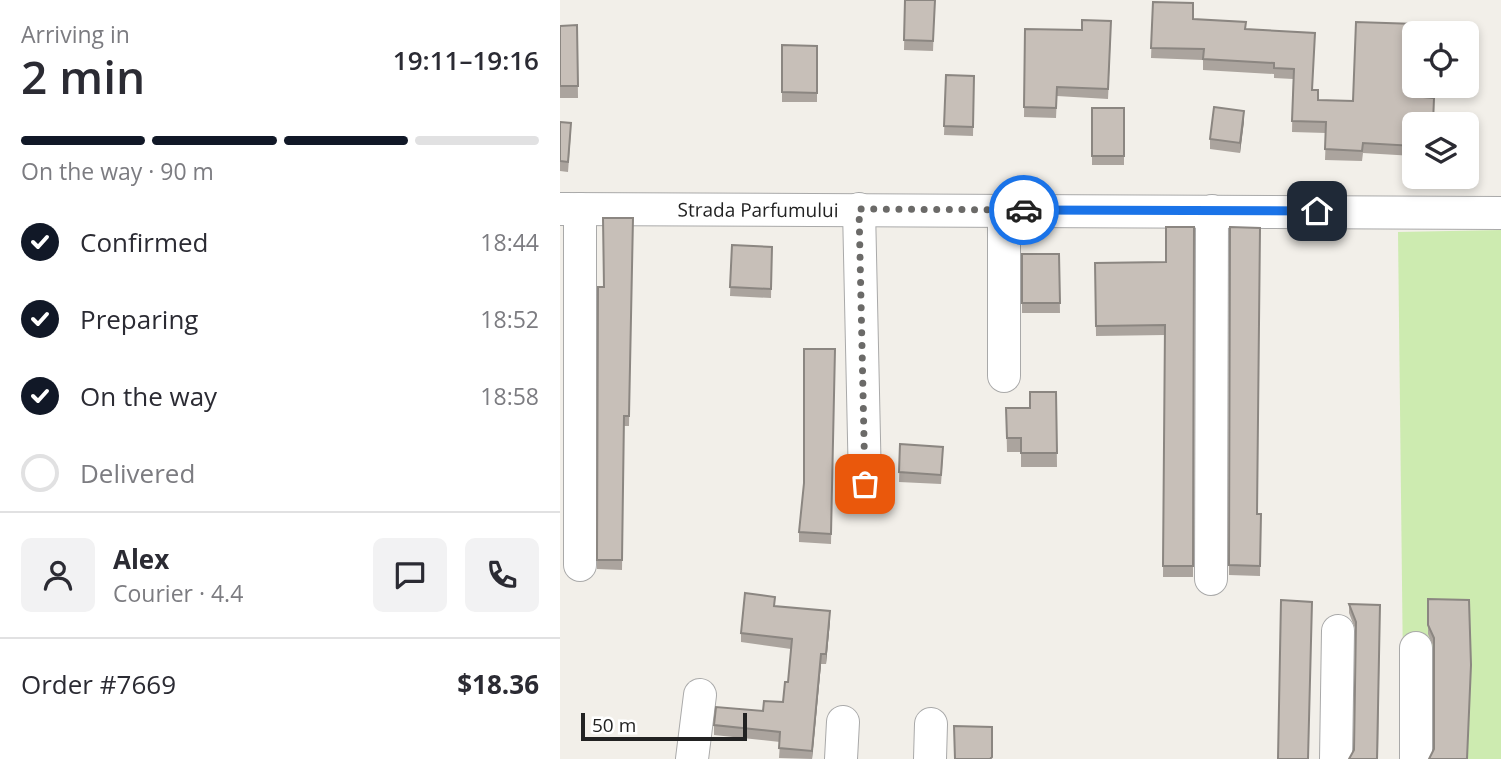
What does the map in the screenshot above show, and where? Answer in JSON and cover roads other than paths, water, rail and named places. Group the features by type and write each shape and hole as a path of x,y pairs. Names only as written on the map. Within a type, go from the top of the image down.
{"street":[{"name":"Strada Parfumului","path":"570,209 1501,213"},
{"path":"570,209 580,565"},
{"path":"859,209 865,484"},
{"path":"1004,209 1004,376"},
{"path":"1211,579 1212,211"},
{"path":"1336,759 1338,631"},
{"path":"1416,648 1416,759"},
{"path":"692,759 700,695"},
{"path":"841,759 843,722"},
{"path":"930,759 931,724"}]}
